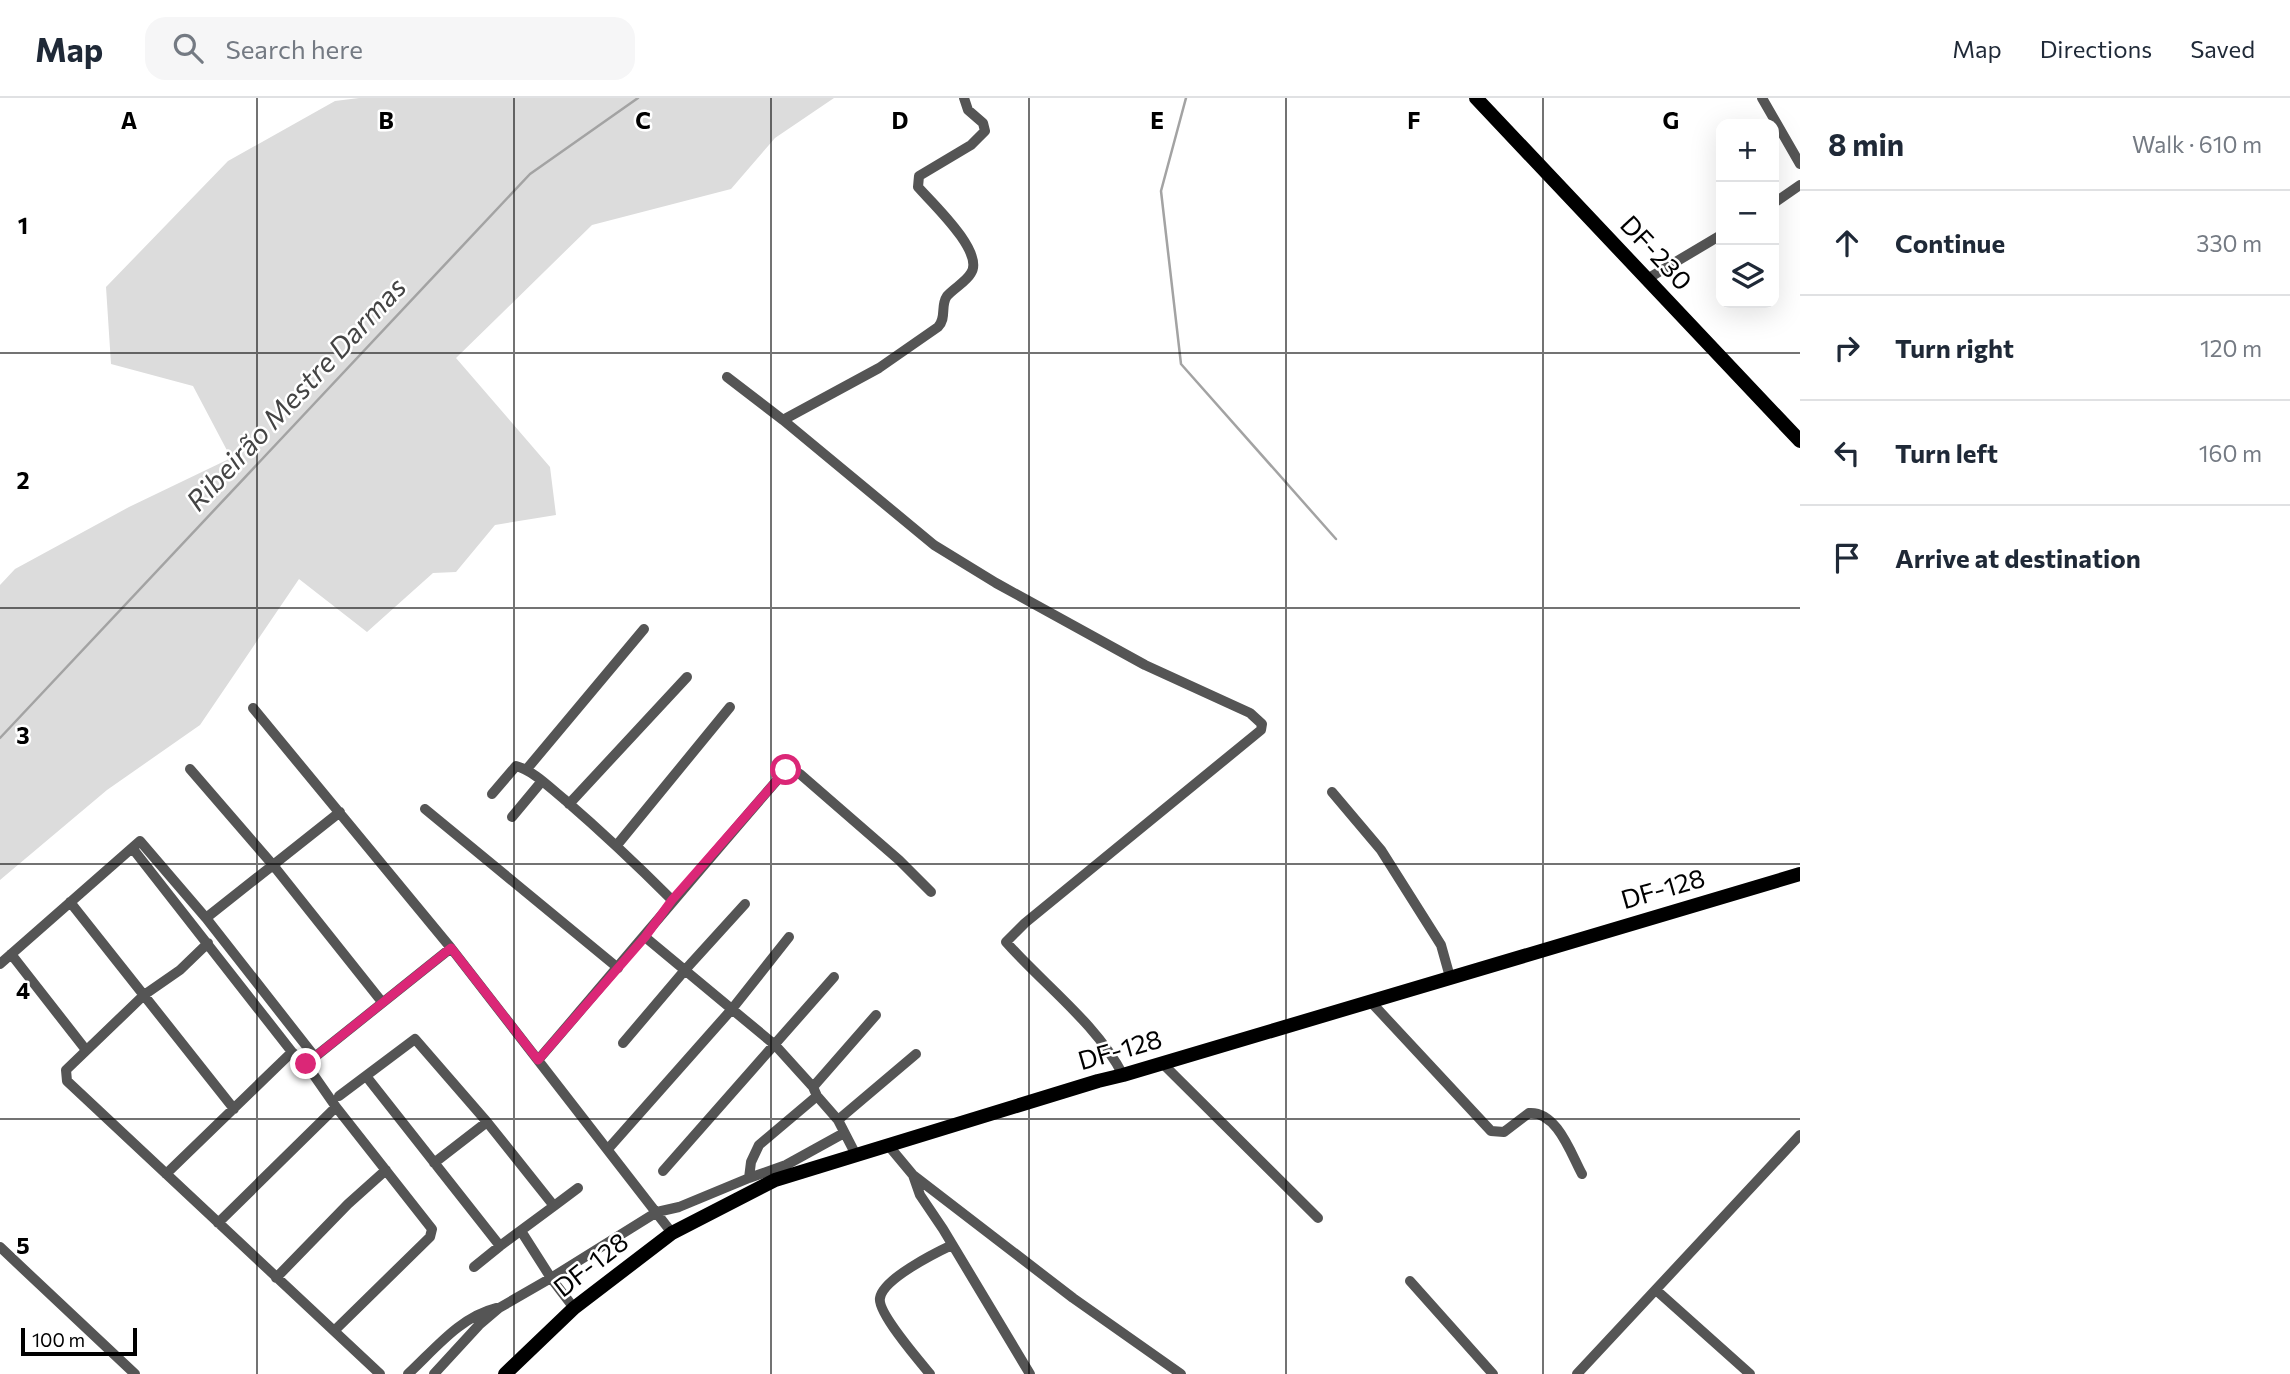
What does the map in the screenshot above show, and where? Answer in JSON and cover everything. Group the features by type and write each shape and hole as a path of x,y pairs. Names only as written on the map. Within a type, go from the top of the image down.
{"main road":[{"name":"DF-230","path":"1476,98 1800,441"},
{"name":"DF-128","path":"505,1374 574,1308 673,1233 775,1180 1098,1080 1123,1075 1800,874"}],"street":[{"path":"783,420 879,368 938,327 942,323 944,302 948,295 972,273 974,265 963,238 918,187 919,176 971,145 985,131 983,123 968,110 964,98"},
{"path":"1762,98 1800,164"},
{"path":"1779,200 1800,185"},
{"path":"1647,279 1716,237"},
{"path":"727,377 934,545 1145,665 1250,713 1262,724 1261,730 1025,923 1006,942 1092,1030 1113,1055 1123,1075"},
{"path":"526,770 644,629"},
{"path":"569,804 687,677"},
{"path":"617,845 730,707"},
{"path":"253,708 451,948 673,1233"},
{"path":"492,794 516,766 526,770 617,845 672,900"},
{"path":"190,769 273,865 382,1002"},
{"path":"538,1060 645,937 672,900 786,770 800,774 899,860 931,892"},
{"path":"512,817 542,781"},
{"path":"1332,792 1381,850 1441,945 1450,977"},
{"path":"425,809 618,968"},
{"path":"206,918 340,812"},
{"path":"0,964 140,841 206,918 311,1060 336,1107 432,1233 334,1331"},
{"path":"133,849 292,1052 311,1060"},
{"path":"69,902 234,1109"},
{"path":"623,1043 745,904"},
{"path":"645,937 775,1045 838,1121 856,1155"},
{"path":"608,1149 732,1009 789,937"},
{"path":"208,943 180,970 144,995 86,1050 66,1070 67,1081 380,1374"},
{"path":"311,1060 451,948"},
{"path":"11,954 86,1050"},
{"path":"663,1171 834,977"},
{"path":"1370,1001 1491,1131 1504,1132 1529,1113 1545,1116 1559,1132 1582,1174"},
{"path":"749,1178 751,1162 759,1145 815,1092 876,1015"},
{"path":"339,1096 415,1039 487,1122 554,1206"},
{"path":"166,1174 292,1052"},
{"path":"838,1121 916,1054"},
{"path":"1163,1063 1318,1218"},
{"path":"366,1076 500,1246"},
{"path":"218,1223 336,1107"},
{"path":"434,1163 487,1122"},
{"path":"434,1374 478,1325 499,1308 657,1212 679,1207 786,1165 844,1133"},
{"path":"1577,1374 1800,1135"},
{"path":"888,1145 913,1175 1073,1298 1181,1374"},
{"path":"276,1278 348,1204 386,1170"},
{"path":"913,1175 920,1195 1030,1374"},
{"path":"474,1267 578,1188"},
{"path":"522,1231 551,1278 574,1308"},
{"path":"930,1374 902,1340 880,1305 880,1297 883,1290 917,1262 953,1245"},
{"path":"0,1248 135,1374"},
{"path":"15,1252 145,1374"},
{"path":"1410,1281 1493,1374"},
{"path":"1656,1290 1750,1374"},
{"path":"408,1374 468,1319 481,1312 499,1308"}],"shaded area":[{"path":"359,98 834,98 775,138 731,189 592,225 456,358 550,467 556,515 495,525 456,572 433,573 367,632 299,579 200,725 107,790 0,880 0,585 15,569 129,507 231,458 193,386 111,364 106,287 228,161 335,101"}],"waterway":[{"name":"Ribeirão Mestre Darmas","path":"0,738 530,174 638,98"},
{"path":"1186,98 1161,191 1181,364 1336,539"}],"route":[{"path":"306,1064 451,948 538,1060 645,937 672,900 786,770"}]}
